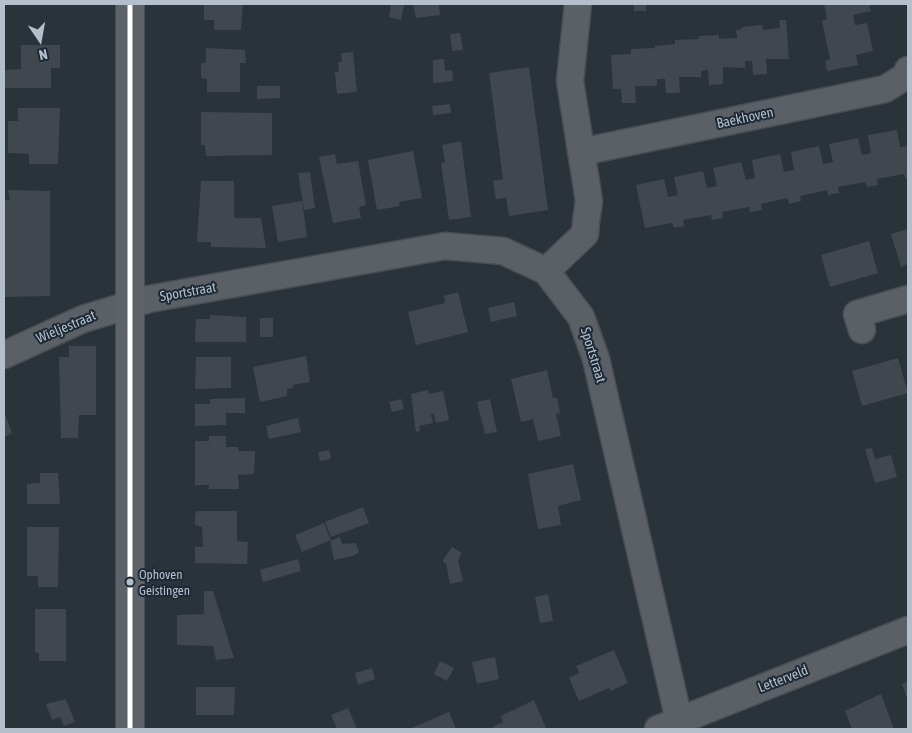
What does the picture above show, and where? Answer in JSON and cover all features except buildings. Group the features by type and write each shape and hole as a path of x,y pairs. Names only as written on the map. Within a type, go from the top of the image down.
{"main road":[{"path":"130,4 130,729"}],"street":[{"path":"546,271 585,234 589,200 570,81 578,4"},
{"name":"Baekhoven","path":"581,152 885,89 908,75"},
{"name":"Sportstraat","path":"129,305 149,299 445,246 503,251 546,271 581,317 596,359 669,725"},
{"path":"862,330 858,314 908,299"},
{"name":"Wieljestraat","path":"4,354 83,319 129,305"},
{"name":"Letterveld","path":"669,725 908,630"}],"transit line":[{"path":"130,4 130,729"}],"place":[{"name":"Ophoven Geistingen","path":"130,582"}]}
